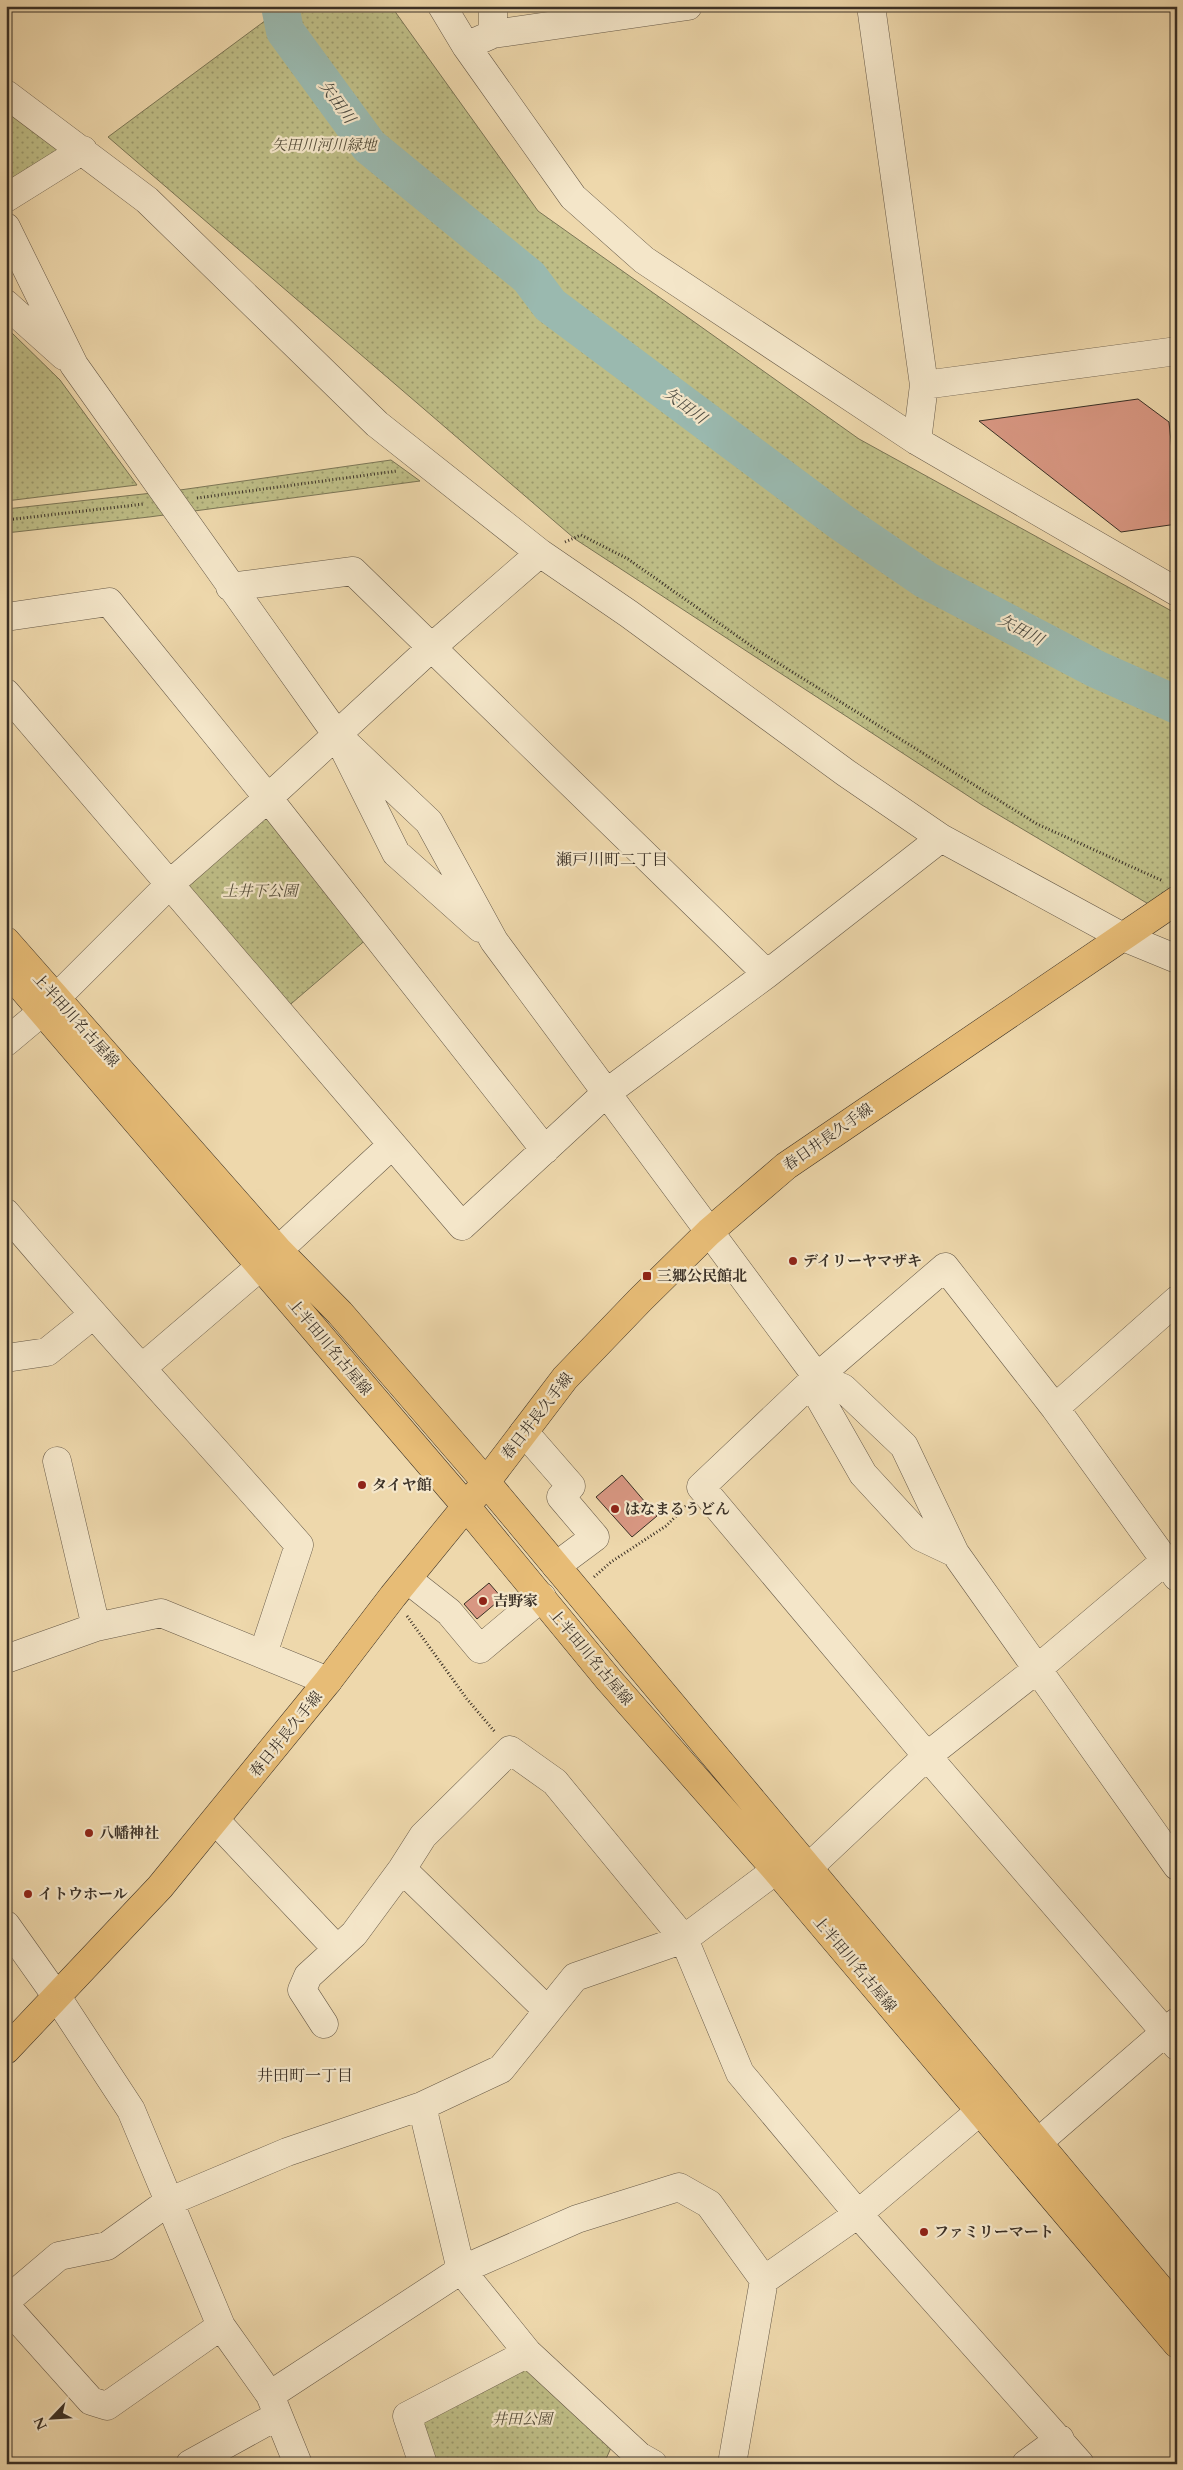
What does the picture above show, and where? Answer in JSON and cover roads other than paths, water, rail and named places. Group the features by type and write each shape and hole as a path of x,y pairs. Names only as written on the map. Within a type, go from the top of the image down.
{"main road":[{"name":"春日井長久手線","path":"6,2050 160,1887 216,1820 328,1682 400,1587 486,1482 565,1378 709,1232 786,1166 1126,933 1172,891"},
{"name":"上半田川名古屋線","path":"6,941 49,1005 270,1258 466,1506 609,1680 776,1870 979,2112 1029,2150 1177,2309"},
{"name":"上半田川名古屋線","path":"6,969 49,1005"},
{"name":"上半田川名古屋線","path":"270,1258 340,1313 486,1482 807,1869 1029,2150 1177,2344"}],"street":[{"path":"442,6 466,46 573,197 644,260 917,441 1177,592"},
{"path":"493,6 493,34"},
{"path":"466,46 493,34 688,6"},
{"path":"871,6 924,385 917,441"},
{"path":"6,94 83,150 147,200 377,424 540,553 630,614 846,773 941,838 1177,959"},
{"path":"6,198 83,150"},
{"path":"6,227 74,365 337,735 396,853 494,941"},
{"path":"6,304 74,365"},
{"path":"924,385 1177,351"},
{"path":"6,1042 49,1005 171,883 268,798 432,647 540,553"},
{"path":"230,587 353,571 767,974"},
{"path":"6,616 109,602 268,798 545,1150"},
{"path":"6,693 171,883 462,1226 605,1094 767,974 941,838"},
{"path":"337,735 429,822 494,941 605,1094 817,1377 843,1388 904,1446 955,1553 1036,1670 1177,1866"},
{"path":"143,1368 270,1258 392,1145"},
{"path":"6,1213 93,1315 143,1368 299,1545 263,1654"},
{"path":"807,1869 927,1756 1036,1670 1171,1569 1055,1408 945,1267 817,1377 701,1487 927,1756 1173,2033 1029,2150"},
{"path":"1055,1408 1177,1300"},
{"path":"6,1358 47,1352 93,1315"},
{"path":"817,1377 818,1395 863,1474 921,1537 955,1553"},
{"path":"524,1432 571,1486 561,1497 595,1537 556,1566"},
{"path":"57,1461 96,1628"},
{"path":"400,1587 449,1612 480,1649 542,1597"},
{"path":"6,1659 96,1628 161,1613 328,1682"},
{"path":"324,2024 302,1990 308,1976 336,1948 354,1934 402,1869 423,1836 510,1750 555,1782 684,1939 740,2073 858,2214 1060,2439 1080,2464"},
{"path":"216,1820 336,1948"},
{"path":"402,1869 547,2010"},
{"path":"6,2301 60,2256 107,2246 168,2202 286,2152 422,2106 501,2069 574,1977 684,1939 776,1870"},
{"path":"6,1925 57,1997 131,2110 221,2326 274,2405 298,2464"},
{"path":"422,2106 461,2270 528,2353 637,2461"},
{"path":"732,2464 764,2280 858,2214 979,2112"},
{"path":"190,2464 461,2270 577,2219 679,2187 709,2204 764,2280"},
{"path":"6,2306 91,2402 107,2406 221,2326"},
{"path":"423,2464 407,2416 528,2353"},
{"path":"1026,2464 1060,2439"}],"waterway":[{"name":"矢田川","path":"280,6 285,31 369,146 529,277 550,305 841,522 926,580 1096,669 1177,705"}],"place":[{"name":"デイリーヤマザキ","path":"793,1261"},
{"name":"三郷公民館北","path":"647,1276"},
{"name":"タイヤ館","path":"362,1485"},
{"name":"はなまるうどん","path":"615,1509"},
{"name":"吉野家","path":"483,1601"},
{"name":"八幡神社","path":"89,1833"},
{"name":"イトウホール","path":"28,1894"},
{"name":"ファミリーマート","path":"924,2232"}],"district":[{"name":"瀬戸川町二丁目","path":"612,860"},
{"name":"井田町一丁目","path":"305,2076"}],"park label":[{"name":"矢田川河川緑地","path":"324,145"},
{"name":"土井下公園","path":"260,891"},
{"name":"井田公園","path":"522,2419"}]}
